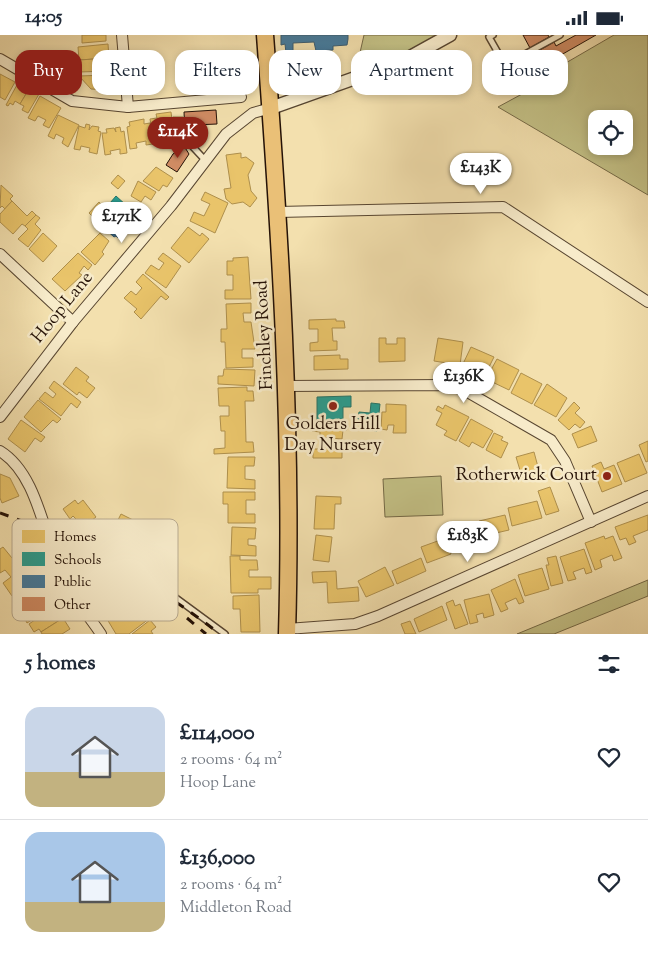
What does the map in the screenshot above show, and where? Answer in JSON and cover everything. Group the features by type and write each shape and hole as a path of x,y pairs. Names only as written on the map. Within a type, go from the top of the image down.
{"main road":[{"name":"Finchley Road","path":"265,35 278,212 287,386 287,632"}],"street":[{"path":"122,35 128,107"},
{"name":"Hoop Lane","path":"0,417 73,323 171,206 226,134 253,113 403,61 450,35"},
{"path":"0,59 72,101 128,107 241,97"},
{"path":"278,212 503,207 648,302"},
{"path":"0,254 73,323"},
{"path":"287,386 446,385 464,390 551,439 565,461 591,522"},
{"path":"0,451 14,462 32,486 41,519"},
{"path":"287,632 355,624 378,616 648,495"},
{"path":"92,621 101,634"}],"lane":[{"path":"493,35 489,37 505,65 560,35"},
{"path":"191,141 191,145 205,160"},
{"path":"178,599 225,634"}],"shaded area":[{"path":"364,35 451,35 418,50 361,50"},
{"path":"614,35 648,35 648,195 498,107 520,95 568,95 568,62"},
{"path":"441,476 443,515 385,517 383,479"},
{"path":"648,580 648,596 554,634 517,634"}],"building: Homes":[{"path":"82,35 106,35 106,41 82,43"},
{"path":"108,44 108,50 92,50 92,59 82,60 82,50 78,50 78,47"},
{"path":"92,59 92,72 82,72 82,60"},
{"path":"0,74 15,82 5,100 0,97"},
{"path":"82,76 92,76 92,89 82,79"},
{"path":"15,88 15,95 25,95 20,104 15,101 13,105 10,103 8,106 6,105"},
{"path":"25,95 38,95 28,113 22,110 24,106 20,104"},
{"path":"40,96 61,108 49,128 43,125 46,120 38,116 35,121 28,118"},
{"path":"171,112 174,134 153,138 150,119 157,118 156,114"},
{"path":"58,115 79,125 68,147 62,143 64,138 56,134 54,139 48,136"},
{"path":"173,117 183,117 184,127 175,128"},
{"path":"144,119 144,124 150,123 153,144 146,145 146,141 136,143 137,148 130,149 127,127 130,126 129,122"},
{"path":"86,124 90,125 89,130 92,126 99,127 98,131 101,132 97,154 89,152 90,148 81,146 80,150 74,149 79,126 85,128"},
{"path":"120,127 121,132 124,131 127,153 120,154 120,149 110,151 111,154 105,155 102,133 107,133 106,129 114,128 116,132 115,128"},
{"path":"241,153 241,158 246,157 254,163 248,175 251,191 257,198 250,207 243,202 232,204 226,199 224,189 231,188 226,155"},
{"path":"156,167 173,178 167,187 163,185 159,191 143,181"},
{"path":"118,175 125,181 118,189 111,183"},
{"path":"138,181 156,192 151,200 145,196 141,202 131,196"},
{"path":"1,185 13,196 10,199 12,201 5,209 2,206 0,208"},
{"path":"205,192 228,203 215,233 190,221 194,212 204,216 210,204 201,200"},
{"path":"12,201 27,216 32,211 36,215 25,226 22,224 13,234 0,222 0,214"},
{"path":"99,202 107,212 98,215 98,222 89,213"},
{"path":"36,215 40,218 35,224 41,230 28,247 18,239 28,229 25,226"},
{"path":"188,227 200,236 202,233 209,239 189,263 171,248"},
{"path":"43,233 57,246 43,262 29,249"},
{"path":"100,233 109,241 102,252 104,254 95,265 81,252"},
{"path":"78,253 92,265 88,270 84,266 79,273 82,275 65,291 52,279"},
{"path":"163,253 181,266 166,288 145,273 151,265 159,270 164,263 158,259"},
{"path":"248,257 251,299 225,299 225,290 233,290 233,275 227,275 227,261 233,261 233,258"},
{"path":"143,274 169,297 166,300 161,296 141,319 134,312 137,309 124,298 131,291 136,295 142,288 136,282"},
{"path":"251,303 251,313 243,313 244,322 251,322 255,349 242,349 242,358 253,358 253,367 226,368 225,342 221,342 221,329 227,329 226,304"},
{"path":"336,319 336,321 344,321 345,328 332,328 333,341 337,341 337,350 310,351 310,343 318,342 318,329 309,329 309,320"},
{"path":"379,338 386,338 386,344 397,344 397,338 405,338 405,361 379,362"},
{"path":"438,338 463,342 460,365 434,361"},
{"path":"471,347 494,357 484,377 462,366"},
{"path":"340,355 340,359 348,359 348,369 314,370 314,356"},
{"path":"497,359 519,370 509,390 486,379"},
{"path":"76,367 89,377 86,381 95,388 87,398 79,392 77,395 63,384"},
{"path":"224,369 255,370 254,386 218,384 218,376 223,376"},
{"path":"521,373 542,384 532,404 511,393"},
{"path":"54,381 81,402 77,408 71,403 61,416 39,399 45,392 53,398 56,394 49,388"},
{"path":"547,384 567,398 556,417 534,405"},
{"path":"247,387 247,391 253,391 254,401 245,401 246,442 253,442 254,452 214,454 214,449 225,448 225,431 221,431 220,416 229,416 229,406 219,406 218,388"},
{"path":"38,400 61,419 57,423 53,420 41,432 24,417"},
{"path":"574,402 580,408 575,413 585,422 580,428 575,424 569,430 558,420"},
{"path":"386,404 406,405 406,433 393,433 394,425 388,425 387,430 381,429 382,412 386,412"},
{"path":"445,405 469,417 456,441 444,435 447,431 436,425 442,413 436,410 438,406 443,409"},
{"path":"471,419 493,431 483,448 472,442 469,447 459,441"},
{"path":"21,420 45,437 41,442 35,438 25,452 8,439"},
{"path":"313,421 347,423 347,430 343,430 342,439 320,437 320,432 312,431"},
{"path":"591,426 597,441 578,448 572,434"},
{"path":"494,433 503,437 501,440 508,443 501,458 486,450"},
{"path":"648,441 648,461 646,462 639,445"},
{"path":"321,443 342,443 342,458 313,458 313,449 321,449"},
{"path":"534,452 541,478 523,480 516,457"},
{"path":"639,454 647,473 625,482 617,463"},
{"path":"228,457 255,457 254,466 245,466 245,479 255,480 255,489 227,488"},
{"name":"Rotherwick Court","path":"601,462 604,469 614,465 622,484 602,492 592,466"},
{"path":"0,474 10,478 19,496 2,503 0,498"},
{"path":"550,487 559,511 546,515 538,491"},
{"path":"223,492 255,492 255,500 246,500 246,514 255,514 255,523 228,523 228,504 223,504"},
{"path":"316,496 341,497 341,504 335,504 334,529 314,529"},
{"path":"75,500 78,504 83,500 96,517 93,519 76,519 73,516 70,519 63,509"},
{"path":"537,501 542,518 512,526 508,508"},
{"path":"121,514 131,519 118,519"},
{"path":"505,515 509,530 483,536 479,521"},
{"path":"648,515 648,530 633,536 636,542 629,545 626,538 620,540 615,527"},
{"path":"475,525 480,542 455,550 449,533"},
{"path":"232,527 256,528 255,539 248,539 248,545 256,546 256,556 231,555"},
{"path":"316,535 332,537 329,562 313,560"},
{"path":"604,536 605,539 613,536 622,558 614,561 612,555 600,560 602,567 595,570 585,543"},
{"path":"446,538 451,554 427,563 421,547"},
{"path":"3,547 12,558 12,596 3,583 11,577 5,570 0,573 0,549"},
{"path":"584,549 592,572 586,574 584,568 573,572 576,579 568,581 560,557"},
{"path":"230,556 240,556 240,560 257,560 258,570 249,570 249,577 271,577 271,589 258,589 258,593 231,593"},
{"path":"556,556 563,583 551,586 546,565 549,565 547,558"},
{"path":"421,558 426,571 397,584 392,571"},
{"path":"385,567 394,585 366,597 358,581"},
{"path":"542,568 549,589 525,596 518,575"},
{"path":"336,571 337,589 358,587 359,601 328,603 327,582 313,583 312,572"},
{"path":"515,579 524,602 519,604 516,598 505,603 508,609 501,612 491,590"},
{"path":"489,594 494,615 484,618 483,613 476,615 478,622 470,624 464,600"},
{"path":"259,595 260,632 241,632 240,609 233,609 233,596"},
{"path":"453,600 455,606 460,604 468,624 455,629 446,603"},
{"path":"442,606 447,620 419,632 414,619"},
{"path":"33,621 58,621 41,632 39,629 34,632 29,624"},
{"path":"58,621 65,621 70,629 62,634 42,634 41,632"},
{"path":"108,621 146,621 129,634 116,634"},
{"path":"149,621 156,627 151,631 153,634 132,634"},
{"path":"410,621 416,634 405,634 401,624"}],"building: Schools":[{"path":"116,196 127,206 115,220 104,210"},
{"path":"351,396 351,407 343,407 343,419 317,420 317,397"},
{"path":"371,403 380,404 377,431 370,430 370,426 363,425 364,419 358,419 359,412 370,413"}],"building: Public":[{"path":"281,35 348,35 347,45 333,46 333,50 316,50 314,42 293,43 293,50 286,50 285,44 281,45"},
{"path":"107,212 123,228 124,232 118,238 114,237 102,226 100,228 96,224 99,221 98,215"}],"building: Other":[{"path":"523,35 548,35 549,37 530,48"},
{"path":"576,35 596,35 568,51 540,50 554,42 556,46"},
{"path":"216,110 217,124 194,125 195,132 185,132 184,112"},
{"path":"184,146 189,154 177,172 166,165 173,154"}],"railway":[{"path":"0,513 16,519"},
{"path":"178,603 220,634"},
{"path":"187,618 206,634"}],"place":[{"name":"Golders Hill Day Nursery","path":"333,406"},
{"name":"Rotherwick Court","path":"607,476"}]}
